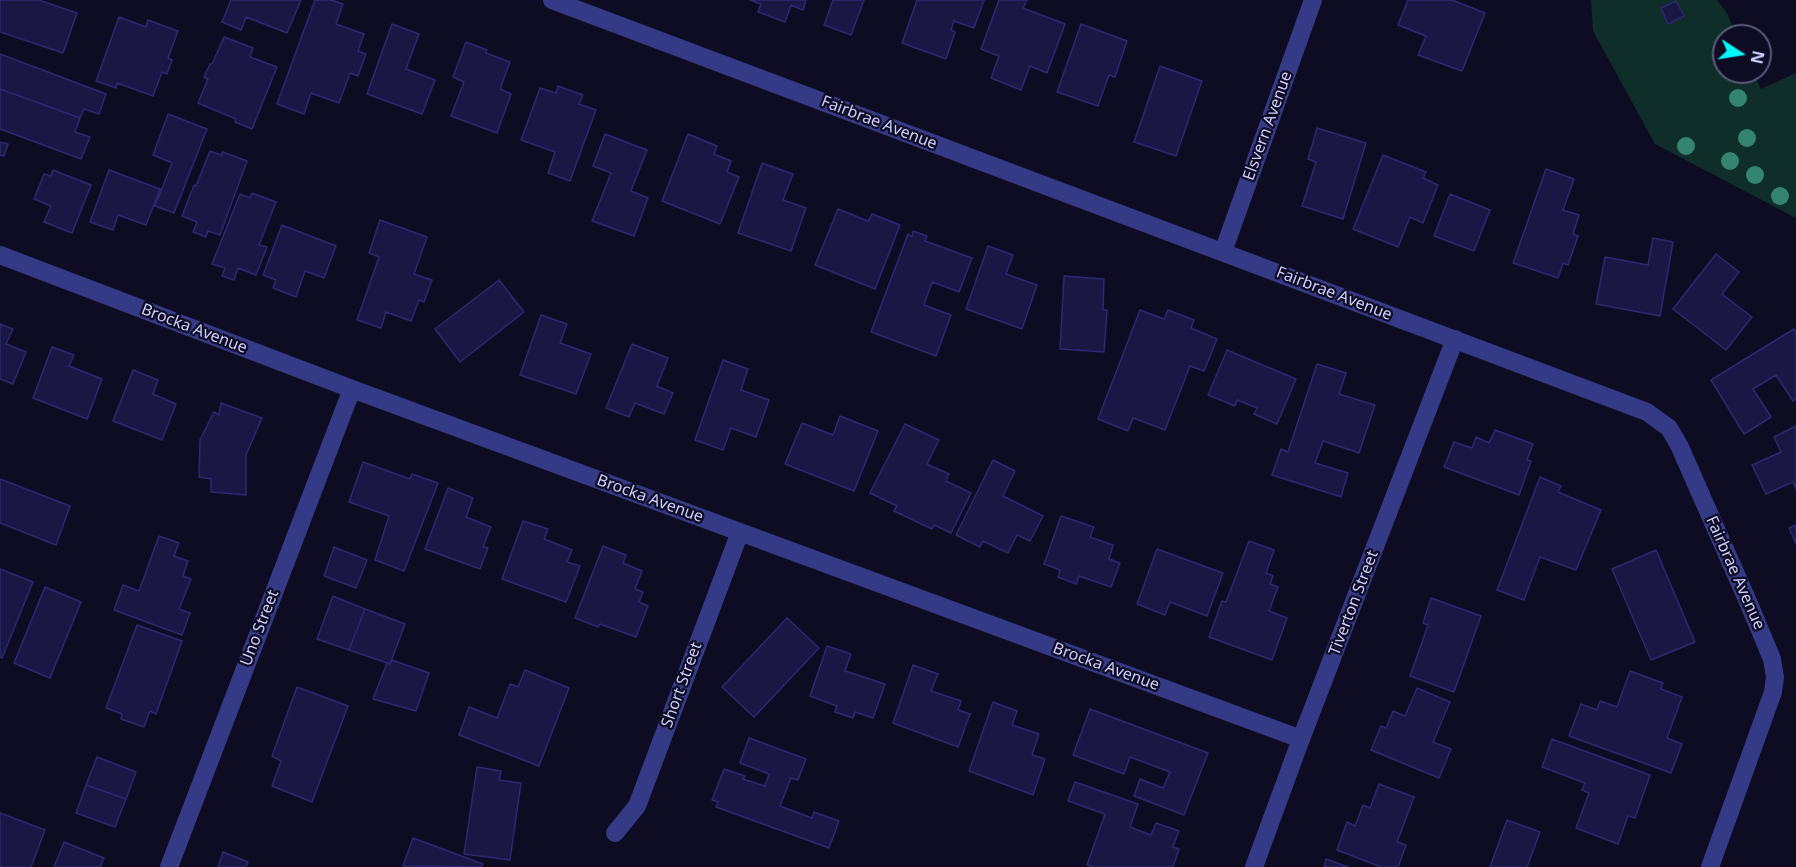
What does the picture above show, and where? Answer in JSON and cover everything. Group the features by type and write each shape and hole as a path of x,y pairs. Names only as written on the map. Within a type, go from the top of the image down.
{"street":[{"name":"Fairbrae Avenue","path":"552,0 1647,412 1669,428 1679,445 1754,615 1772,659 1775,677 1773,692 1710,867"},
{"name":"Elsvern Avenue","path":"1222,252 1313,0"},
{"name":"Brocka Avenue","path":"0,255 352,389 1301,739"},
{"name":"Tiverton Street","path":"1254,867 1455,339"},
{"name":"Uno Street","path":"169,867 352,389"},
{"name":"Short Street","path":"615,833 637,806 740,532"}],"green space":[{"path":"1591,0 1717,0 1732,24 1712,24 1712,84 1759,84 1761,89 1796,73 1796,218 1655,144 1593,31"}],"building":[{"path":"0,0 39,0 77,13 63,53 0,32"},
{"path":"231,0 301,0 287,33 246,17 241,30 222,22"},
{"path":"315,0 331,0 343,4 336,24 364,34 358,51 366,54 358,76 350,73 339,103 311,93 304,114 277,104"},
{"path":"750,0 806,0 803,10 791,5 785,22 758,12 761,4"},
{"path":"833,0 864,0 851,35 824,25"},
{"path":"917,0 984,0 974,28 954,21 951,30 955,32 946,59 902,43"},
{"path":"999,0 1027,0 1023,8 1065,24 1047,73 1030,66 1021,90 991,78 999,56 981,49"},
{"path":"1408,0 1452,0 1485,13 1462,71 1418,55 1426,36 1398,25"},
{"path":"1676,1 1684,16 1668,24 1661,8"},
{"path":"119,17 146,27 148,20 178,31 168,58 172,60 167,74 162,72 153,96 117,83 116,88 96,81"},
{"path":"392,24 419,34 406,69 435,80 422,114 367,94"},
{"path":"1081,24 1127,41 1115,77 1109,75 1098,106 1057,92"},
{"path":"224,37 253,48 250,57 277,67 252,129 235,122 236,119 198,103 208,79 204,77"},
{"path":"466,42 510,62 500,89 511,94 497,133 451,116 464,82 453,77"},
{"path":"0,54 106,94 99,114 84,109 80,118 0,89"},
{"path":"1160,66 1202,81 1176,156 1134,142"},
{"path":"558,86 583,95 579,104 596,110 570,181 548,173 555,152 521,140 540,88 556,93"},
{"path":"0,89 80,118 75,132 90,137 81,159 0,129"},
{"path":"168,114 207,129 174,213 155,206 172,163 153,155"},
{"path":"1317,128 1366,143 1343,219 1302,206 1316,162 1308,159"},
{"path":"605,134 647,150 631,191 648,198 634,236 592,221 611,173 593,166"},
{"path":"688,134 717,146 714,154 731,161 727,172 739,177 720,224 662,201"},
{"path":"0,142 8,144 4,156 0,155"},
{"path":"210,151 221,155 223,152 247,161 220,235 208,231 206,237 193,232 197,222 182,216"},
{"path":"1383,155 1426,172 1423,178 1438,185 1423,223 1410,217 1398,247 1353,229"},
{"path":"762,163 793,174 783,200 806,208 791,251 738,233"},
{"path":"1546,169 1574,179 1563,210 1579,215 1573,234 1578,236 1568,265 1563,263 1558,278 1513,263"},
{"path":"53,170 91,185 72,233 44,222 51,206 34,199 44,174 51,176"},
{"path":"109,170 160,189 146,225 118,215 113,230 90,222"},
{"path":"252,193 276,202 259,245 267,247 256,275 238,268 234,280 222,276 225,268 212,264 240,194 250,198"},
{"path":"1450,194 1490,210 1474,251 1434,236"},
{"path":"838,209 868,221 872,214 900,225 875,289 815,265"},
{"path":"380,220 427,237 414,274 432,280 424,302 419,300 411,321 386,312 381,328 357,320 379,257 369,253"},
{"path":"282,225 336,246 324,278 305,271 296,297 273,288 276,280 263,275"},
{"path":"913,231 927,236 925,241 972,258 959,292 932,282 924,305 951,315 936,356 871,332 908,234 912,237"},
{"path":"1653,238 1673,242 1660,316 1596,304 1605,257 1648,265"},
{"path":"988,246 1013,255 1006,274 1037,285 1022,329 966,309"},
{"path":"1716,254 1739,272 1722,294 1752,317 1726,350 1673,309"},
{"path":"1064,276 1104,279 1103,310 1107,310 1104,352 1060,349"},
{"path":"499,280 524,312 460,362 435,329"},
{"path":"1140,310 1164,319 1168,310 1194,320 1191,328 1217,339 1204,371 1190,366 1165,430 1133,418 1128,431 1098,419"},
{"path":"541,315 567,324 560,343 591,354 576,394 520,375"},
{"path":"0,324 13,329 6,344 26,352 13,384 0,379"},
{"path":"1794,329 1796,333 1796,399 1793,401 1776,375 1753,389 1771,417 1744,434 1711,380"},
{"path":"632,344 668,358 657,386 673,393 664,414 635,403 629,417 606,408"},
{"path":"52,347 74,355 69,366 102,379 87,419 33,398"},
{"path":"1227,350 1296,379 1277,424 1254,414 1257,408 1237,400 1235,406 1208,395"},
{"path":"723,360 748,369 741,390 769,400 756,437 731,428 723,450 695,440"},
{"path":"1317,364 1346,373 1339,394 1375,405 1359,453 1323,441 1315,463 1348,473 1341,497 1272,475 1281,449 1288,452"},
{"path":"133,370 158,380 153,394 176,404 162,440 113,421"},
{"path":"221,403 262,418 246,455 246,495 211,492 211,479 199,477 200,440 214,412 219,415"},
{"path":"840,416 878,431 854,491 785,464 802,423 833,435"},
{"path":"905,424 939,440 927,464 949,474 946,481 971,493 951,533 934,525 932,529 894,511 897,506 870,493"},
{"path":"1796,426 1796,489 1793,482 1766,494 1752,465 1781,452 1774,437"},
{"path":"1495,430 1533,444 1527,460 1531,461 1519,495 1444,467 1454,442 1472,448 1476,437 1489,443"},
{"path":"993,460 1015,471 1003,496 1043,516 1030,541 1017,535 1008,553 983,541 980,547 956,535"},
{"path":"363,462 410,479 412,474 438,483 404,571 375,560 389,516 349,502"},
{"path":"1540,477 1561,486 1558,492 1601,510 1576,570 1540,557 1524,600 1497,590"},
{"path":"0,479 70,506 56,545 0,523"},
{"path":"448,488 473,498 466,517 491,527 483,547 488,548 480,569 425,549"},
{"path":"1061,516 1094,527 1090,537 1113,545 1109,559 1120,563 1111,587 1079,576 1076,584 1058,577 1060,570 1044,564"},
{"path":"523,521 548,529 544,539 572,550 567,562 580,566 566,602 502,579"},
{"path":"1796,525 1796,544 1789,528"},
{"path":"159,536 179,543 174,556 188,561 183,576 191,579 179,609 190,613 182,635 114,610 123,585 139,591"},
{"path":"1249,541 1274,550 1266,573 1273,576 1270,584 1278,587 1269,611 1287,618 1272,660 1209,637 1222,601 1226,602"},
{"path":"603,546 626,555 623,563 642,571 635,589 643,592 639,602 648,606 636,637 575,618"},
{"path":"334,547 367,560 356,588 324,576"},
{"path":"1157,549 1223,573 1207,616 1170,602 1165,615 1137,604"},
{"path":"1656,550 1695,642 1651,660 1612,569"},
{"path":"0,569 33,582 2,658 0,657"},
{"path":"45,587 81,602 50,678 14,663"},
{"path":"333,596 365,609 349,650 317,639"},
{"path":"1431,598 1481,616 1454,692 1410,676 1428,625 1423,623"},
{"path":"365,609 405,624 390,664 349,650"},
{"path":"787,618 819,648 754,717 722,687"},
{"path":"137,625 182,641 156,714 150,711 144,727 121,719 122,714 106,708"},
{"path":"827,646 851,654 845,671 885,684 873,718 855,712 853,718 835,712 837,706 810,696"},
{"path":"392,660 429,673 416,711 373,699 387,663 390,664"},
{"path":"913,665 938,674 931,691 961,701 958,710 970,714 958,747 893,723"},
{"path":"525,670 569,688 539,766 459,735 469,707 497,718 510,684 518,687"},
{"path":"1630,671 1663,683 1661,689 1682,697 1667,738 1682,744 1671,773 1569,736 1581,704 1597,710 1600,701 1617,707"},
{"path":"297,687 348,706 312,802 272,786 281,761 272,756"},
{"path":"1417,688 1450,702 1433,742 1451,749 1439,778 1371,750 1381,726 1386,728 1393,711 1405,716"},
{"path":"993,702 1017,711 1012,725 1039,734 1032,755 1045,759 1033,795 969,771"},
{"path":"1090,709 1208,753 1184,815 1134,796 1140,779 1163,788 1170,772 1130,757 1124,774 1073,755"},
{"path":"749,738 806,759 798,780 791,778 780,806 812,818 814,812 839,821 829,848 716,807 718,802 712,800 724,769 745,776 743,779 765,786 769,774 740,763"},
{"path":"1552,739 1650,775 1635,818 1628,816 1618,844 1576,828 1589,793 1582,790 1585,783 1542,767"},
{"path":"97,757 136,772 126,799 86,785"},
{"path":"477,767 501,771 499,780 521,783 510,860 464,854"},
{"path":"1075,782 1138,804 1130,827 1151,835 1156,823 1179,831 1173,847 1179,849 1173,867 1094,867 1087,865 1105,814 1068,801"},
{"path":"1379,784 1414,797 1397,842 1406,845 1398,867 1381,867 1337,850 1347,822 1355,826 1363,805 1370,808"},
{"path":"86,785 126,799 115,827 76,813"},
{"path":"0,813 45,830 31,867 0,867"},
{"path":"1507,820 1540,832 1527,867 1490,867"},
{"path":"413,838 483,864 481,867 403,866"},
{"path":"64,842 104,858 100,867 54,867"},
{"path":"223,852 248,862 246,867 218,867"},
{"path":"1326,859 1348,867 1324,867"}]}
